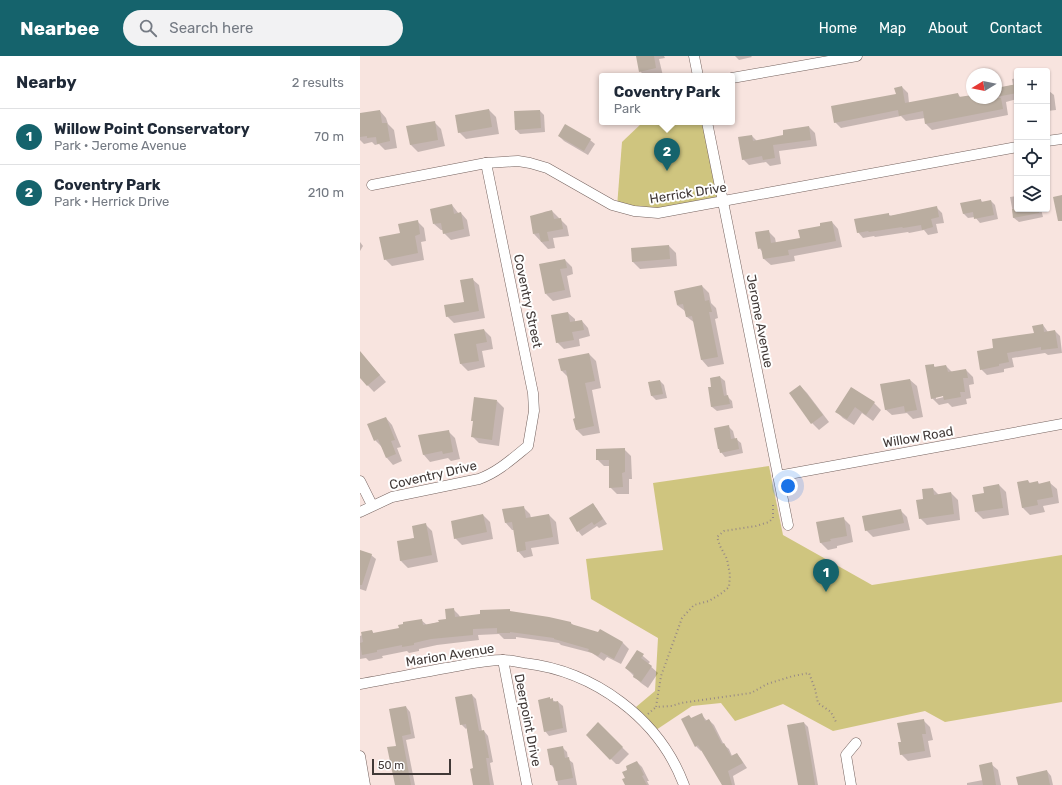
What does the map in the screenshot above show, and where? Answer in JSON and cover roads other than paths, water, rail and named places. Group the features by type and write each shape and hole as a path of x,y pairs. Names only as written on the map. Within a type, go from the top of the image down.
{"street":[{"path":"694,56 697,73"},
{"path":"735,77 857,56"},
{"name":"Jerome Avenue","path":"708,125 788,525"},
{"path":"1050,141 1062,139"},
{"name":"Herrick Drive","path":"372,185 486,163 518,161 547,168 601,200 617,207 634,212 663,212 1014,148"},
{"name":"Coventry Street","path":"486,163 533,393 534,411 528,446"},
{"name":"Willow Road","path":"778,476 1062,424"},
{"name":"Coventry Drive","path":"360,512 372,505 392,497 479,479 487,476 503,466 528,446"},
{"path":"360,481 372,505"},
{"name":"Marion Avenue","path":"360,684 478,662 503,660 539,664 560,670 580,677 615,696 635,714 655,735 677,768 684,785"},
{"name":"Deerpoint Drive","path":"503,660 527,785"},
{"path":"851,785 846,755 856,743"},
{"path":"360,756 365,785"}],"place":[{"name":"Coventry Park","path":"667,171"},
{"name":"Willow Point Conservatory","path":"826,592"}]}
